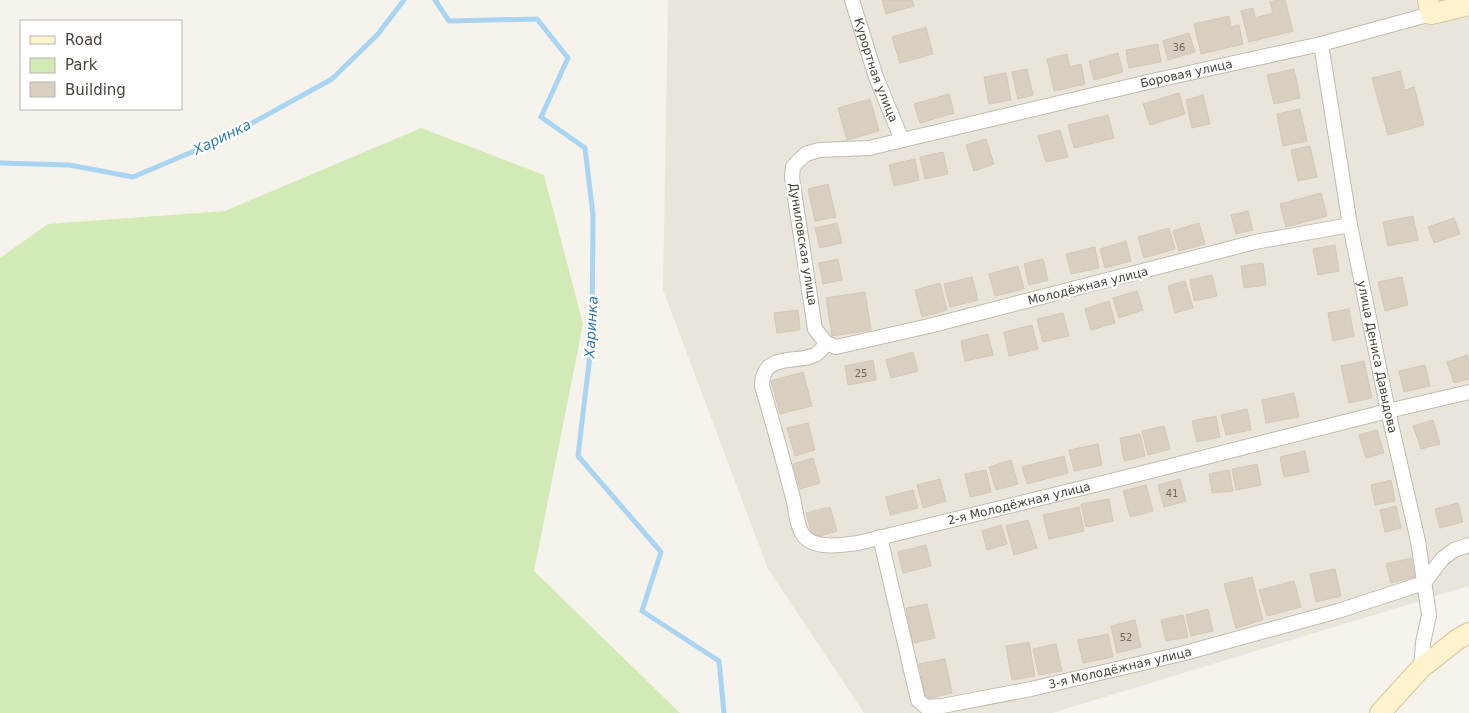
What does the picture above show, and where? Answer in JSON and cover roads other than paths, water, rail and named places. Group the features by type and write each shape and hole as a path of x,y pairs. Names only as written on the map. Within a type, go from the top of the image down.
{"street":[{"name":"Курортная улица","path":"852,0 876,77 902,140"},
{"name":"Боровая улица","path":"902,140 1148,82 1321,44 1430,7 1469,5"},
{"name":"улица Дениса Давыдова","path":"1321,44 1350,225 1388,411 1418,541 1429,615 1423,643 1421,668"},
{"name":"Дуниловская улица","path":"826,343 815,329 792,178 794,168 798,160 806,154 819,150 869,148 902,140"},
{"name":"Молодёжная улица","path":"826,343 836,347 929,326 1255,242 1350,225"},
{"name":"2-я Молодёжная улица","path":"826,343 817,354 772,364 762,379 762,386 803,535 814,542 827,545 842,546 880,537 1469,392"},
{"name":"3-я Молодёжная улица","path":"880,537 918,700 926,707 942,706 1031,689 1181,654 1338,611 1424,582"},
{"path":"1424,582 1442,559 1454,550 1469,545"},
{"path":"1380,713 1421,668 1458,639 1469,633"}],"waterway":[{"name":"Харинка","path":"0,163 69,165 133,177 225,138 332,79 378,34 404,0"},
{"name":"Харинка","path":"435,0 449,21 537,19 568,58 541,117 585,148 593,215 592,338 578,456 661,552 642,611 719,661 724,713"}]}
